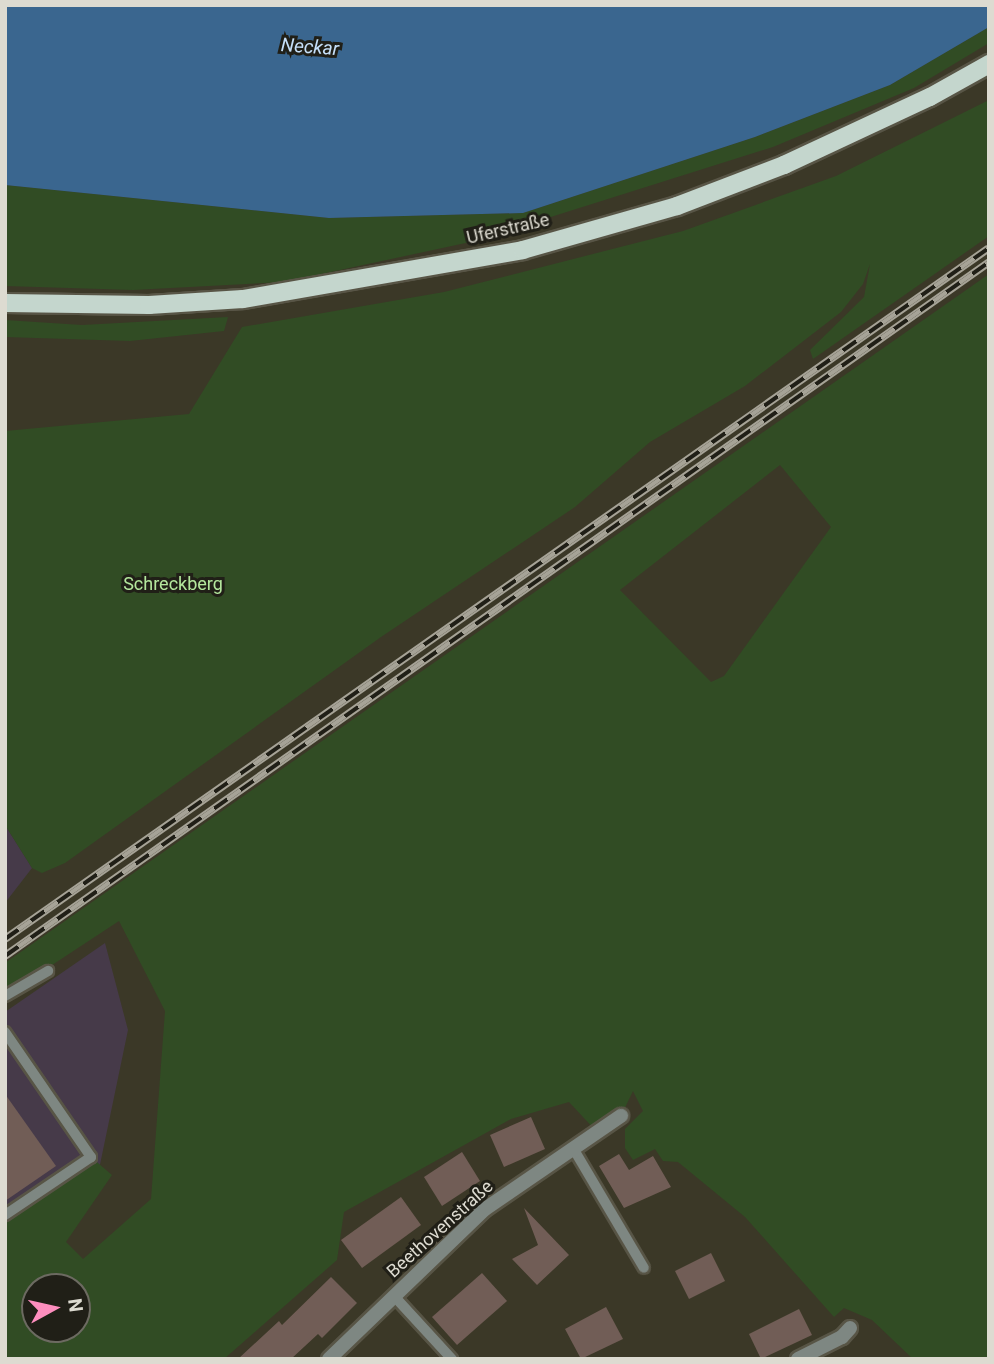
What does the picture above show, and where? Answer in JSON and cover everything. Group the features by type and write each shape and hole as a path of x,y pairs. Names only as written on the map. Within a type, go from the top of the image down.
{"main road":[{"name":"Uferstraße","path":"5,303 149,305 243,299 523,250 677,206 784,165 930,97 989,64"}],"street":[{"name":"Beethovenstraße","path":"329,1359 485,1209 621,1116"},
{"path":"798,1359 842,1337 850,1328"}],"lane":[{"path":"5,996 48,971"},
{"path":"5,1032 91,1157 5,1216"},
{"path":"573,1148 644,1268"},
{"path":"394,1296 452,1359"}],"shaded area":[{"path":"5,825 32,868 5,903"},
{"path":"105,943 128,1030 97,1179 29,1219 70,1273 21,1273 21,1343 91,1343 91,1300 136,1359 5,1359 5,1012"}],"green space":[{"path":"989,27 989,43 914,88 773,147 475,241 284,282 133,290 5,286 5,185 329,218 523,213 755,137 890,85"},
{"name":"Schreckberg","path":"989,100 989,236 813,359 810,350 864,297 870,264 863,284 841,312 745,386 650,442 575,507 381,637 65,863 42,873 32,868 5,825 5,431 189,414 242,327 444,292 683,231 836,176"},
{"path":"989,274 989,1359 913,1359 872,1320 844,1308 834,1317 745,1217 678,1162 663,1161 655,1149 633,1160 625,1148 625,1129 643,1111 633,1091 621,1116 597,1132 569,1102 511,1119 344,1212 337,1260 224,1359 5,1359 5,1215 91,1157 112,1175 66,1242 83,1259 151,1199 165,1011 119,921 5,996 5,963","holes":["780,465 831,527 724,676 711,682 620,590"]},
{"path":"228,317 224,331 130,341 5,337 5,320 82,325"}],"water":[{"name":"Neckar","path":"5,5 989,5 989,27 890,85 755,137 523,213 329,218 5,185"}],"building":[{"path":"5,1094 56,1166 5,1201"},
{"path":"531,1117 545,1149 504,1167 490,1135"},
{"path":"462,1152 480,1181 442,1206 424,1177"},
{"path":"619,1154 629,1170 653,1156 671,1187 624,1208 599,1166"},
{"path":"401,1197 421,1225 362,1268 341,1240"},
{"path":"524,1208 569,1255 537,1285 512,1259 538,1245"},
{"path":"711,1253 725,1281 689,1299 675,1271"},
{"path":"482,1273 507,1301 457,1345 432,1317"},
{"path":"331,1277 357,1303 322,1338 318,1334 291,1359 238,1359 279,1321 282,1325"},
{"path":"606,1307 623,1339 581,1359 565,1329"},
{"path":"799,1309 812,1335 761,1359 749,1334"}],"railway":[{"path":"5,939 989,248"},
{"path":"5,956 989,262"}]}
